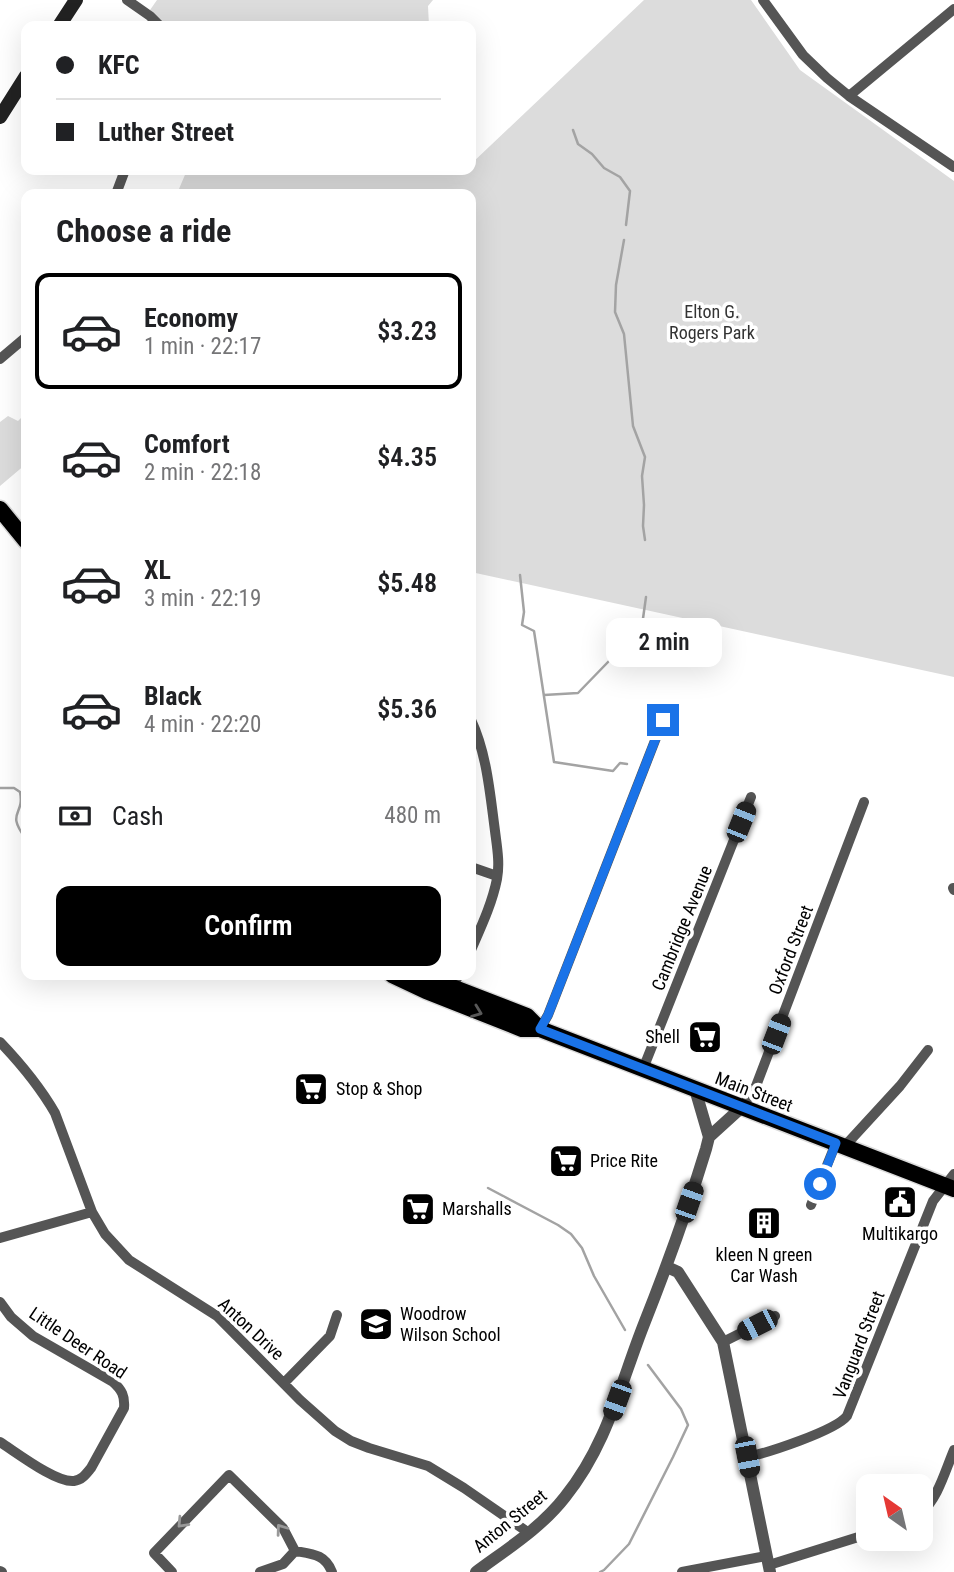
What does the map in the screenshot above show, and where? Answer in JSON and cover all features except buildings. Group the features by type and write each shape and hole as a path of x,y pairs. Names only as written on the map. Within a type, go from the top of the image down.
{"main road":[{"path":"62,21 76,0"},
{"path":"0,117 21,84"},
{"path":"0,509 21,535"},
{"name":"Main Street","path":"417,980 452,987"},
{"name":"Main Street","path":"436,980 527,1016 540,1029 840,1145 951,1183"}],"street":[{"path":"127,0 155,21"},
{"path":"763,0 803,55 827,78 849,96 954,167"},
{"path":"849,96 954,9"},
{"path":"0,359 21,341"},
{"path":"540,1029 548,1015 663,720"},
{"path":"476,734 488,783 498,857 492,898 476,938"},
{"name":"Cambridge Avenue","path":"643,1069 751,797"},
{"name":"Oxford Street","path":"742,1107 756,1086 864,802"},
{"path":"476,869 497,876"},
{"name":"Anton Drive","path":"0,1042 31,1077 55,1113 92,1212 105,1234 129,1260 217,1316 326,1423 351,1441 428,1466 529,1533"},
{"path":"811,1205 840,1145 900,1086 928,1050"},
{"path":"695,1089 709,1137 742,1107"},
{"name":"Anton Street","path":"476,1572 529,1533 564,1500 583,1475 608,1425 667,1267 709,1137"},
{"name":"Vanguard Street","path":"747,1457 843,1422 933,1201 951,1183"},
{"path":"0,1238 92,1212"},
{"path":"667,1267 678,1272 723,1342 768,1565"},
{"name":"Little Deer Road","path":"0,1302 11,1317 33,1336 113,1382 124,1393 125,1400 124,1408 90,1468 84,1477 77,1481 51,1475 0,1442"},
{"path":"284,1383 330,1336 337,1315"},
{"path":"723,1342 775,1316"},
{"path":"933,1498 954,1450"},
{"path":"173,1572 154,1553 229,1475 283,1528 295,1551 321,1558 327,1562 332,1572"},
{"path":"682,1572 768,1565 856,1538"},
{"path":"260,1572 283,1564 295,1551"}],"green space":[{"path":"157,0 433,0 428,6 429,21 158,21 150,10"},
{"name":"Elton G. Rogers Park","path":"644,0 751,0 800,70 954,181 954,677 476,573 476,189 179,189 185,175 476,175 476,159"},
{"path":"8,416 18,421 21,418 21,468 0,486 0,422"}],"waterway":[{"path":"573,130 578,144 592,154 604,168 620,177 630,191 626,225"},
{"path":"624,240 616,285 615,312 624,334 633,426 645,457 642,476 645,540"},
{"path":"520,575 524,612 522,625 534,631 554,762 613,771 620,763 627,764"},
{"path":"544,695 578,693 609,661 640,640 646,597"},
{"path":"0,788 14,788 20,792 21,800"},
{"path":"21,800 16,818 21,832"},
{"path":"488,1188 571,1234 582,1248 594,1276 625,1330"},
{"path":"600,1572 629,1544 688,1425 681,1409 648,1365"}],"place":[{"name":"Shell","path":"705,1037"},
{"name":"Stop & Shop","path":"311,1089"},
{"name":"Price Rite","path":"566,1161"},
{"name":"Multikargo","path":"900,1202"},
{"name":"Marshalls","path":"418,1209"},
{"name":"kleen N green Car Wash","path":"764,1223"},
{"name":"Woodrow Wilson School","path":"376,1324"}],"route":[{"path":"663,720 548,1015 540,1029 836,1143 820,1184"}]}
